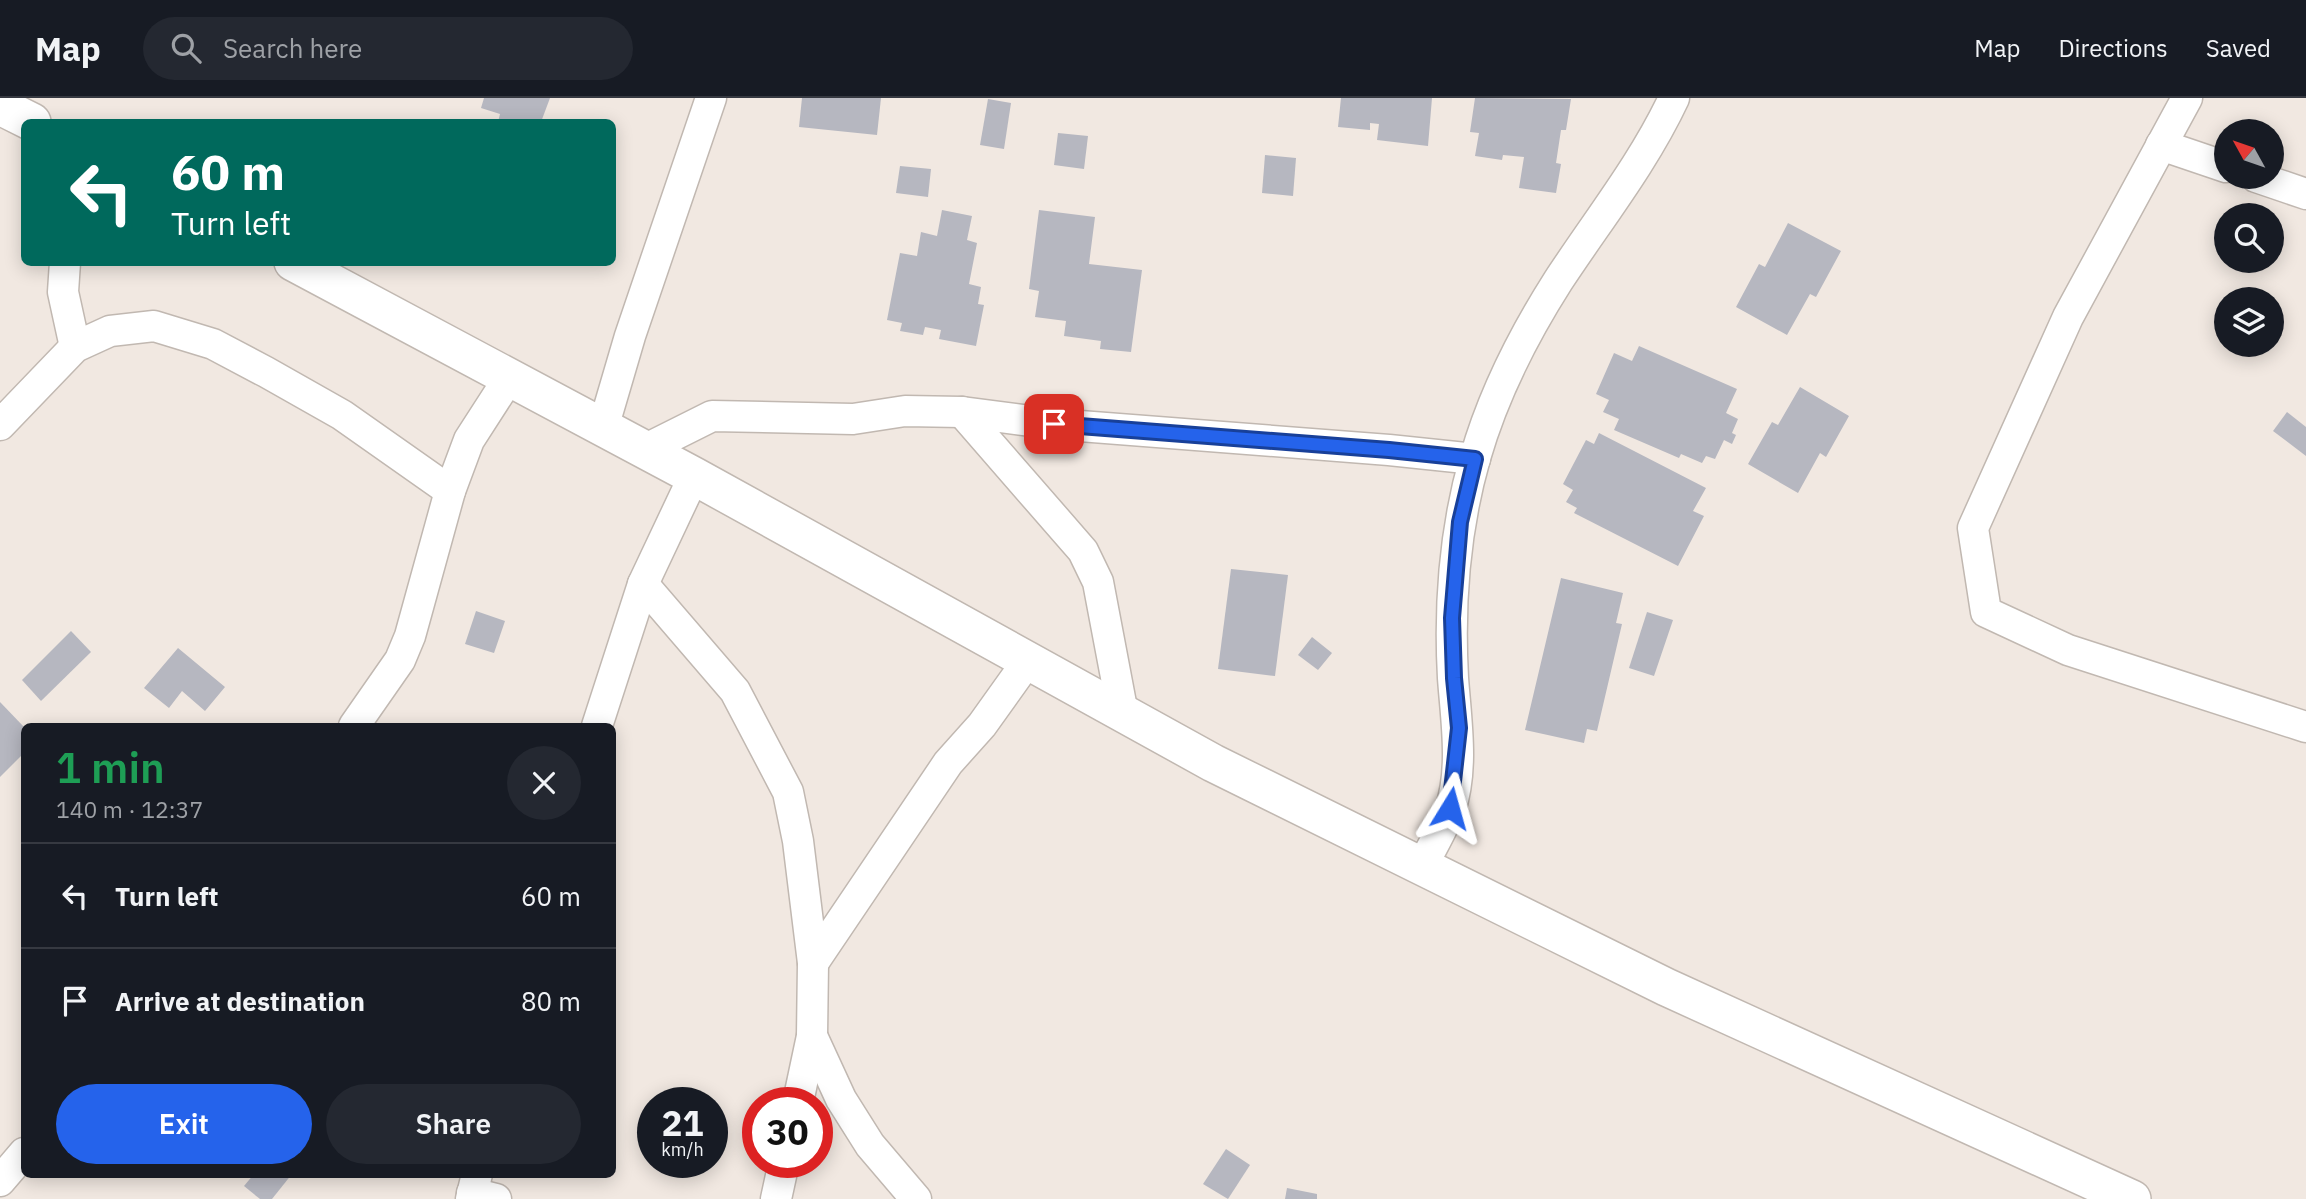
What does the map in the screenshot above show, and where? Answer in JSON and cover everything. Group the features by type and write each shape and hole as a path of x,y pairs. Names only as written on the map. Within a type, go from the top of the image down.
{"street":[{"path":"603,428 630,336 711,98"},
{"path":"1422,867 1450,808 1457,762 1459,728 1452,618 1460,522 1491,408 1514,357 1558,282 1654,140 1674,98"},
{"path":"2187,98 2068,317 1973,528 1986,612 2068,650 2306,727"},
{"path":"2161,145 2214,163"},
{"path":"2284,187 2306,194"},
{"path":"65,266 64,292 75,347"},
{"path":"300,266 694,476 1213,763 1666,987 2132,1199"},
{"path":"0,425 75,347 110,331 154,326 213,344 342,415 450,491"},
{"path":"356,723 386,682 410,636 450,491 470,440 509,378"},
{"path":"644,450 712,416 853,419 905,411 962,412 1065,425 1475,459"},
{"path":"962,412 1083,551 1098,582 1123,714"},
{"path":"598,723 642,584 694,476"},
{"path":"642,584 736,691 788,792 798,841 813,963 812,1036 800,1087"},
{"path":"813,963 948,763 982,725 1027,662"},
{"path":"812,1036 841,1099 855,1122 870,1145 916,1199"},
{"path":"0,1181 21,1156"},
{"path":"776,1199 781,1178"}],"building":[{"path":"484,98 550,98 542,119 499,119 500,114 481,108"},
{"path":"802,98 881,98 877,135 799,127"},
{"path":"1341,98 1432,98 1428,146 1377,140 1379,124 1370,123 1370,130 1338,127"},
{"path":"1475,98 1571,99 1566,130 1561,130 1556,163 1561,164 1556,193 1519,188 1524,157 1503,155 1502,160 1475,156 1479,133 1470,132"},
{"path":"988,99 1011,103 1004,149 980,145"},
{"path":"1058,133 1088,136 1084,169 1054,165"},
{"path":"1265,155 1296,158 1293,196 1262,193"},
{"path":"900,166 931,169 928,197 896,193"},
{"path":"942,210 972,216 967,240 977,243 969,284 981,287 978,304 984,305 976,346 939,339 941,330 925,327 923,335 900,331 902,323 887,320 900,253 917,256 921,232 937,236"},
{"path":"1039,210 1095,217 1089,264 1142,270 1131,352 1100,349 1101,341 1064,336 1066,321 1035,317 1039,291 1029,289"},
{"path":"1788,223 1841,251 1816,297 1810,294 1787,335 1736,307 1759,264 1765,267"},
{"path":"1639,346 1737,389 1726,413 1738,419 1732,433 1736,435 1732,444 1724,440 1715,459 1706,456 1702,463 1681,454 1679,458 1614,430 1619,419 1603,412 1609,400 1596,394 1614,353 1632,361"},
{"path":"1800,387 1849,416 1826,457 1820,453 1798,493 1748,464 1772,422 1778,425"},
{"path":"2287,412 2306,427 2306,456 2273,431"},
{"path":"1599,433 1706,488 1693,511 1704,516 1678,566 1574,513 1577,508 1566,502 1573,490 1563,484 1586,440 1594,444"},
{"path":"1231,569 1288,575 1275,676 1218,669"},
{"path":"1561,578 1623,593 1616,623 1622,624 1597,731 1587,729 1584,743 1525,730"},
{"path":"476,611 505,621 494,653 465,644"},
{"path":"1647,612 1673,620 1654,676 1629,668"},
{"path":"71,631 91,652 41,701 22,680"},
{"path":"1312,637 1332,653 1318,670 1298,655"},
{"path":"178,648 225,687 205,711 182,691 169,708 144,688"},
{"path":"0,702 21,724 21,756 0,777"},
{"path":"1226,1149 1250,1165 1228,1199 1203,1184"},
{"path":"251,1178 289,1178 272,1199 260,1199 244,1186"},
{"path":"1287,1188 1317,1194 1317,1199 1285,1199"}],"route":[{"path":"1054,424 1475,459 1460,522 1452,618 1459,728 1450,808"}]}
